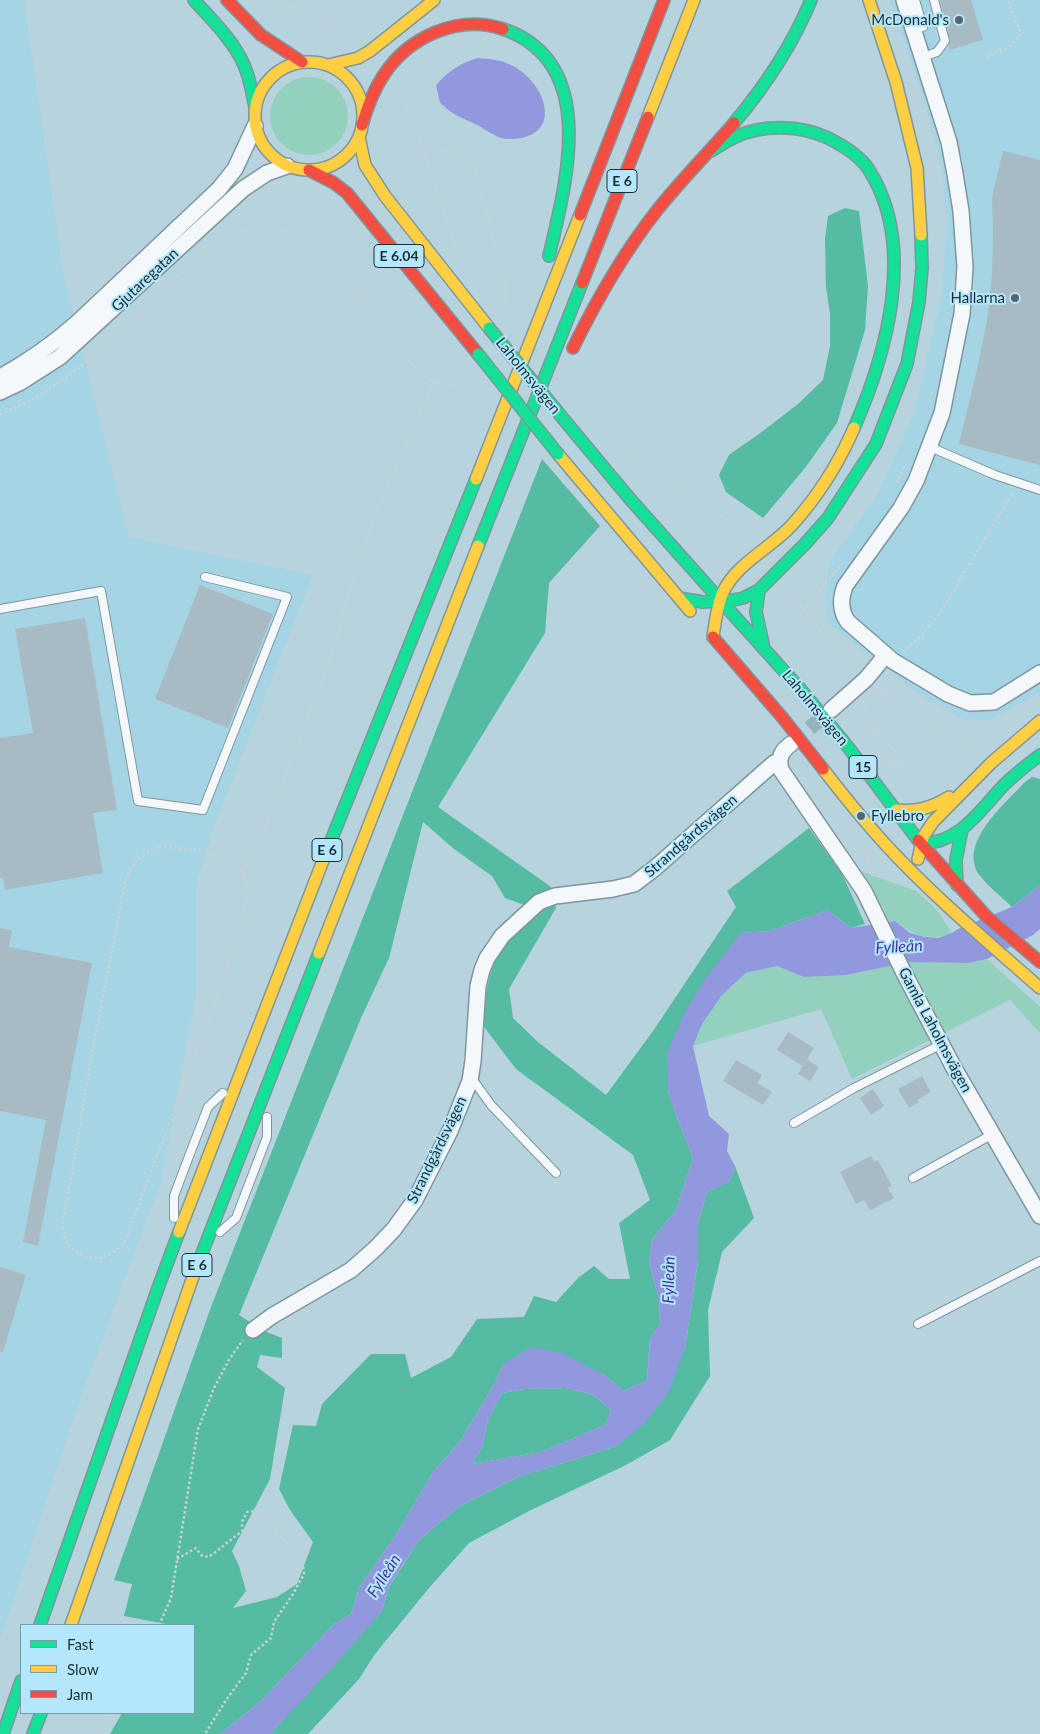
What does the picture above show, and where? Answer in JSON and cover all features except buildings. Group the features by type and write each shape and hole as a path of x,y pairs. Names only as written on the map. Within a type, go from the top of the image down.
{"main road":[{"name":"Laholmsvägen","path":"194,0 236,51 244,66 251,84 255,107 255,126 266,150 287,166 309,170 347,193 558,454 774,708 868,825 942,902 1040,988"},
{"name":"Laholmsvägen","path":"227,0 253,30 268,42 302,62"},
{"path":"328,65 358,58 370,52 434,0"},
{"name":"E 6","path":"40,1624 173,1249 347,799 528,347 664,0"},
{"name":"E 6","path":"71,1624 204,1247 471,562 694,0"},
{"path":"570,354 591,312 633,243 658,210 761,90 782,60 797,33 811,0"},
{"path":"679,598 703,602 734,600 759,590 805,544 828,518 876,444 907,364 919,302 922,268 921,211 917,168 896,82 869,0"},
{"path":"362,125 372,95 390,66 403,53 434,32 462,25 493,25 522,37 549,60 557,74 566,99 569,138 568,165 528,347"},
{"name":"Laholmsvägen","path":"255,107 260,91 271,77 285,67 302,62 319,63 328,65 348,79 358,93 362,109 362,125 358,137 350,150 339,161 329,166 309,170"},
{"path":"709,152 736,137 776,128 808,131 831,139 846,148 868,168 886,204 892,236 893,272 887,332 880,358 856,424 832,470 804,509 786,531 730,582 720,600 713,637"},
{"name":"Laholmsvägen","path":"358,137 366,165 385,196 570,428 630,499 802,691 848,747 921,844 957,885 986,916 1040,962"},
{"path":"471,562 490,543 554,388"},
{"path":"692,568 706,570"},
{"path":"722,571 744,568"},
{"path":"759,590 755,602 755,618 764,648"},
{"path":"916,876 923,837 933,822 967,786 1040,721"},
{"path":"921,844 939,843 962,829 1006,783 1040,755"},
{"path":"896,810 917,812 927,809 967,786"},
{"name":"Laholmsvägen","path":"868,825 897,839 921,844"},
{"path":"957,885 956,860 962,829"},
{"path":"4,1734 20,1684"},
{"path":"33,1734 41,1714"}],"street":[{"path":"904,0 949,142 961,211 966,267 962,314 942,413 916,481 901,508 845,586 840,600 844,617 848,622 889,658 948,694 970,703 994,702 1040,673"},
{"name":"Gjutaregatan","path":"0,376 35,357 70,329 219,189 235,169 255,126"},
{"name":"Gjutaregatan","path":"0,392 22,382 60,357 243,189 267,172 287,166"},
{"path":"831,710 889,658"},
{"path":"779,763 784,749 790,744"},
{"name":"Gamla Laholmsvägen","path":"779,763 780,770 786,780 864,891 904,974 1040,1216"},
{"name":"Strandgårdsvägen","path":"253,1330 272,1316 351,1270 394,1229 416,1200 450,1131 470,1081 478,986 482,970 502,936 540,902 555,896 613,889 634,884 774,764 779,763"}],"lane":[{"path":"913,30 923,27 915,0"},
{"path":"923,57 937,52 945,41 934,0"},
{"path":"930,447 995,475 1040,490"},
{"path":"0,609 101,591 138,801 203,810 287,597 205,577"},
{"path":"794,1123 854,1088 942,1044"},
{"path":"173,1249 174,1196 191,1151 208,1107 239,1078"},
{"path":"470,1081 476,1084 491,1105 556,1173"},
{"path":"204,1247 236,1218 267,1137 267,1086"},
{"path":"913,1178 993,1134"},
{"path":"918,1324 1040,1261"}],"path":[{"path":"275,0 312,14 329,24 348,41"},
{"path":"986,57 1010,46 1021,33 1008,0"},
{"path":"393,91 404,102 413,118 458,255"},
{"path":"426,153 450,151 460,154 472,164 476,172 506,288 502,316"},
{"path":"0,414 48,390 73,371 208,249 231,234 252,230 269,229 292,233 310,241 323,250 413,366 434,382 445,385 462,383 477,371"},
{"path":"241,871 261,839 329,662 359,559 375,514 434,382"},
{"path":"895,488 907,461"},
{"path":"649,468 709,505 731,524 747,542"},
{"path":"889,658 923,634 943,608 1019,483"},
{"path":"804,611 845,559"},
{"path":"781,584 835,648 866,679 919,717 949,735 980,749"},
{"path":"854,690 864,702 870,720 880,737 902,759 903,764 899,767 896,766 882,753 873,748"},
{"path":"870,745 880,737"},
{"path":"159,847 180,847 198,850 221,857 235,864 241,871 245,875 248,888 246,904 210,1017 124,1243 112,1253 101,1258 83,1257 66,1243 62,1225 76,1157 92,1053 126,878 134,863 145,853 159,847"},
{"path":"864,847 874,881 864,891"},
{"path":"159,1624 171,1598 198,1428 214,1388 230,1358 253,1330"},
{"path":"177,1559 196,1548 201,1556 208,1557 218,1551 242,1530 242,1522 247,1512 254,1511 271,1522 277,1534 302,1558 304,1574 294,1594 274,1622 271,1638 250,1655 246,1673 204,1734"},
{"path":"100,1734 111,1714"}],"shaded area":[{"path":"0,0 24,0 63,272 129,537 313,575 213,829 196,885 196,994 161,1181 74,1416 0,1640"},
{"path":"890,0 1040,0 1040,693 990,720 964,719 929,701 830,625 825,598 830,562 877,494 914,415 942,294 947,225 942,168 925,103"}],"green space":[{"path":"309,77 324,80 337,88 345,101 348,116 345,131 337,144 324,152 309,155 294,152 281,144 273,131 270,116 273,101 281,88 294,80"},
{"path":"845,208 859,211 868,286 865,330 837,423 805,468 763,518 726,492 719,475 729,455 798,404 823,380 830,346 825,239 828,216"},
{"path":"542,459 600,526 549,583 545,633 438,807 551,887 556,908 509,989 513,1018 538,1042 606,1095 653,1031 736,907 727,891 809,828 842,874 865,924 851,928 828,910 769,931 741,933 668,1090 693,1158 676,1210 652,1239 649,1263 659,1299 660,1324 650,1338 647,1380 624,1391 603,1374 504,1363 493,1386 461,1440 433,1472 397,1533 359,1588 351,1614 334,1624 260,1702 220,1734 110,1734 121,1714 195,1714 195,1624 166,1624 124,1616 132,1584 114,1580 211,1307","holes":["423,822 454,849 492,876 505,898 541,911 509,936 493,963 486,993 484,1027 516,1069 633,1155 650,1200 619,1223 630,1279 609,1279 594,1266 578,1278 556,1302 534,1296 524,1317 477,1319 451,1357 411,1378 405,1354 371,1354 322,1404 316,1426 293,1425 279,1489 290,1510 313,1542 297,1584 277,1597 233,1608 246,1591 239,1566 232,1551 270,1479 285,1388 257,1367 260,1355 282,1358 282,1338 264,1331 239,1315 361,1018 389,958"]},
{"path":"1032,777 1040,779 1040,885 1012,907 981,877 975,865 974,852 978,839 995,813"},
{"path":"863,872 916,891 935,908 952,933 927,938 916,934 895,921 889,922 885,911"},
{"path":"987,959 1040,1007 1040,1033 1010,1000 852,1079 821,1009 693,1046 702,1024 722,995 746,973 777,966 804,977 846,975 909,962 968,963"},
{"path":"735,1166 754,1218 722,1252 708,1310 710,1376 670,1440 626,1465 531,1510 469,1543 375,1654 359,1679 308,1734 270,1734 382,1611 389,1587 419,1540 458,1507 518,1477 617,1446 685,1348 698,1261 698,1223 707,1192 730,1181"},
{"path":"565,1388 592,1394 611,1410 605,1425 541,1452 472,1464 482,1447 488,1420 502,1393 524,1389"}],"water":[{"path":"478,58 497,60 515,67 527,76 536,87 543,100 545,112 543,123 536,132 524,137 502,138 455,115 440,103 436,85 455,68"},
{"name":"Fylleån","path":"1040,885 1040,929 1033,935 987,959 968,963 909,962 846,975 804,977 777,966 746,973 722,995 702,1024 693,1046 709,1116 729,1134 727,1151 735,1166 730,1181 707,1192 698,1223 698,1261 685,1348 668,1393 645,1423 617,1446 518,1477 458,1507 419,1540 389,1586 382,1611 270,1734 220,1734 260,1702 334,1624 351,1614 359,1588 397,1533 433,1472 461,1440 493,1386 504,1363 532,1347 562,1353 603,1374 624,1391 647,1380 650,1338 660,1324 659,1299 649,1263 652,1239 676,1210 693,1158 668,1090 667,1053 685,1012 705,979 741,933 769,931 828,910 851,928 895,921 910,933 938,938 1012,907","holes":["565,1388 592,1394 611,1410 605,1425 541,1452 472,1464 482,1447 488,1420 502,1393 524,1389"]}],"tunnel":[{"path":"792,743 830,711"}],"traffic: fast":[{"path":"194,0 234,47 248,75 255,107"},
{"path":"734,123 757,94 787,49 811,0"},
{"path":"503,29 534,45 554,68 565,96 569,128 567,161 563,194 549,256"},
{"path":"709,152 732,139 757,130 769,128 794,129 817,134 839,144 856,155 869,170 883,200 892,231 894,265 892,299 886,333 877,367 854,428"},
{"path":"679,598 703,602 733,600 743,598 759,590 828,518 876,444 907,364 919,302 922,268 921,235"},
{"path":"478,546 582,283"},
{"path":"489,328 570,427"},
{"path":"478,354 558,454"},
{"path":"570,427 630,499 720,600"},
{"path":"326,853 476,479"},
{"path":"759,590 756,612 764,648"},
{"path":"720,600 802,691 848,747 918,840"},
{"path":"921,844 935,842 958,832 977,815 1008,781 1040,755"},
{"path":"957,885 956,860 962,829"},
{"path":"195,1271 319,953"},
{"path":"40,1624 179,1232"},
{"path":"3,1734 20,1684"},
{"path":"33,1734 41,1714"}],"traffic: slow":[{"path":"328,65 358,58 370,51 434,0"},
{"path":"648,117 694,0"},
{"path":"869,0 896,82 917,168 921,235"},
{"path":"309,62 330,66 347,78 359,95 363,116 359,137 347,154 330,166 309,170 288,166 271,154 259,137 255,116 259,95 271,78 288,66 309,62"},
{"path":"359,137 365,165 385,196 489,328"},
{"path":"476,479 580,215"},
{"path":"713,637 719,603 729,582 745,564 784,533 801,514 819,491 834,467 854,428"},
{"path":"558,454 690,611"},
{"path":"319,953 478,546"},
{"path":"918,859 923,837 933,822 991,763 1040,721"},
{"path":"823,769 870,827 904,864 962,919 1040,988"},
{"path":"896,810 924,808 949,797"},
{"path":"179,1232 326,853"},
{"path":"71,1624 195,1271"}],"traffic: jam":[{"path":"227,0 261,35 302,62"},
{"path":"580,215 664,0"},
{"path":"362,125 376,88 383,76 393,62 420,40 452,27 486,25 503,29"},
{"path":"582,283 648,117"},
{"path":"573,348 612,276 646,225 676,187 734,123"},
{"path":"309,170 334,183 347,193 478,354"},
{"path":"713,637 782,717 823,769"},
{"path":"918,840 986,916 1040,962"}],"place":[{"name":"McDonald's","path":"959,20"},
{"name":"Hallarna","path":"1015,298"},
{"name":"Fyllebro","path":"861,816"}]}
